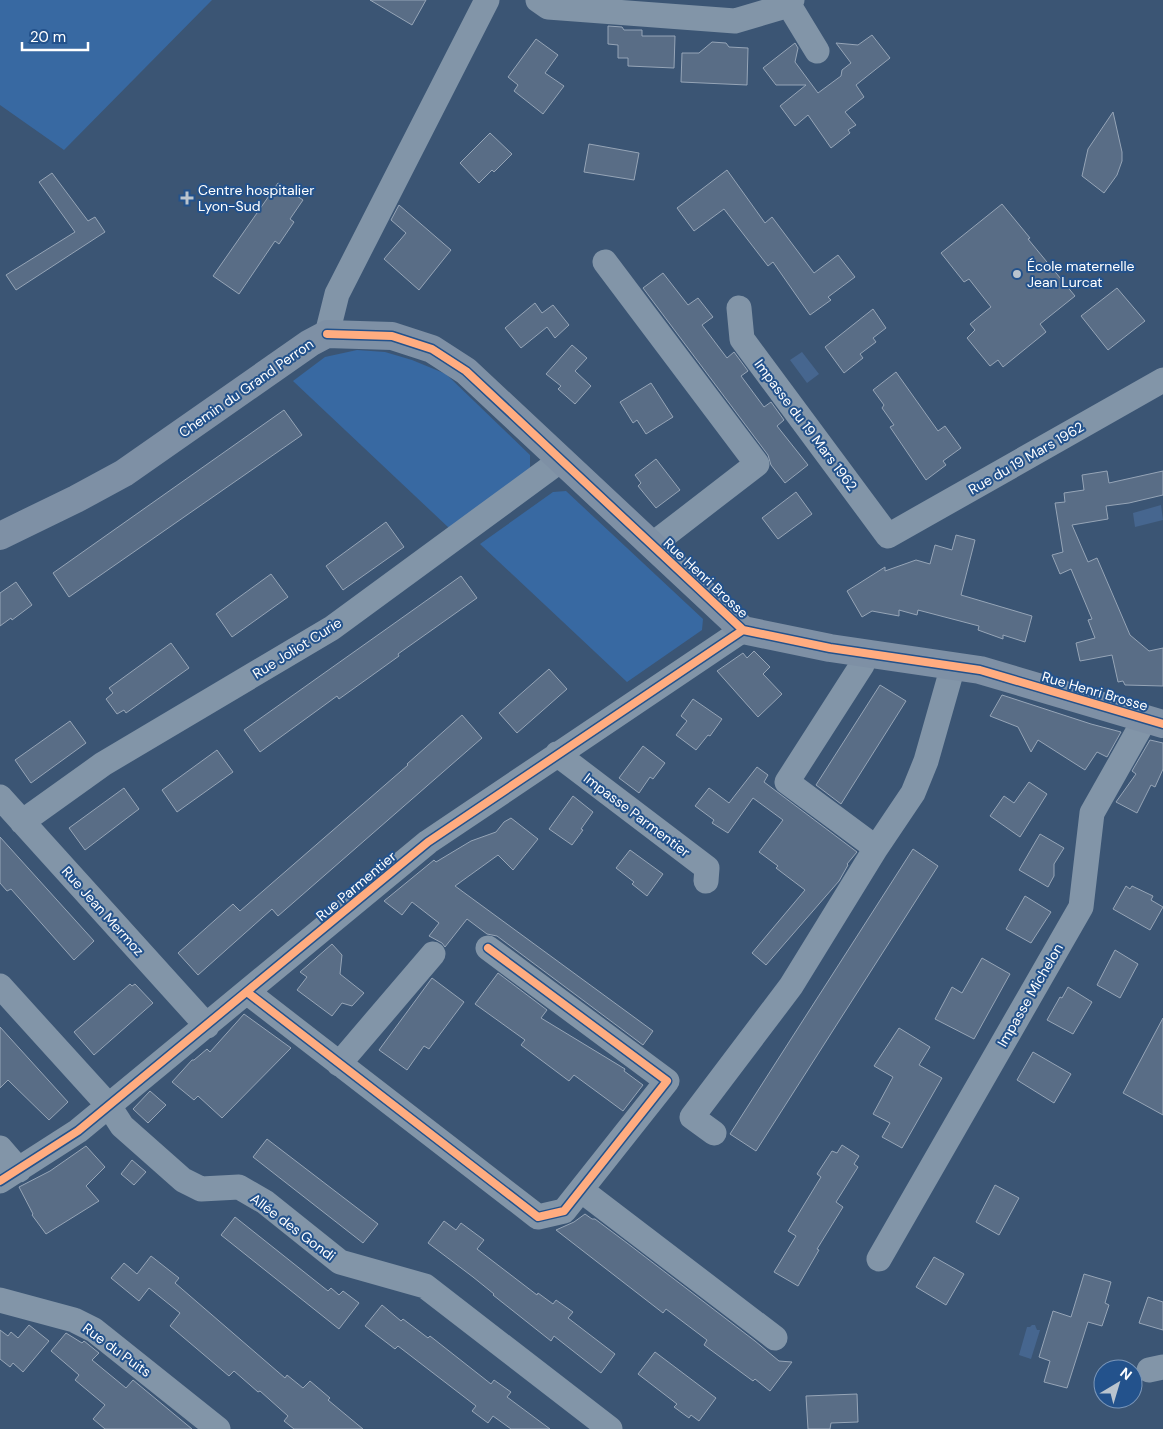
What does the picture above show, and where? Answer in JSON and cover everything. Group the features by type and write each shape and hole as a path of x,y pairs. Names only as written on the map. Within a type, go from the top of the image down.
{"street":[{"name":"Chemin du Grand Perron","path":"0,536 124,473 310,342 327,334 337,294 487,0"},
{"path":"538,0 548,7 736,21 790,2 817,51"},
{"path":"605,262 757,464 652,545"},
{"name":"Impasse du 19 Mars 1962","path":"740,308 742,339 888,536"},
{"name":"Rue Henri Brosse","path":"327,334 392,336 432,350 466,371 743,630 830,648 980,670 1154,721"},
{"name":"Rue du 19 Mars 1962","path":"888,536 1163,380"},
{"name":"Rue Joliot Curie","path":"22,822 103,764 332,628 561,460"},
{"name":"Rue Parmentier","path":"9,1175 78,1131 428,842 743,630"},
{"path":"865,653 861,667 786,782 876,848"},
{"path":"714,1133 692,1117 791,986 876,848 913,793 926,761 953,666"},
{"name":"Impasse Michelon","path":"879,1259 1080,906 1092,813 1154,721"},
{"name":"Impasse Parmentier","path":"557,754 707,868 706,881"},
{"name":"Rue Jean Mermoz","path":"0,797 207,1026"},
{"path":"247,992 538,1217 564,1210 667,1081 488,948"},
{"path":"339,1064 433,954"},
{"name":"Allée des Gondi","path":"0,986 109,1106 122,1126 183,1180 201,1189 239,1187 266,1202 340,1262 425,1286 610,1429"},
{"path":"0,1148 9,1175"},
{"path":"581,1190 775,1338"},
{"name":"Rue du Puits","path":"0,1300 74,1320 94,1330 218,1429"}],"shaded area":[{"path":"0,0 212,0 64,150 0,105"},
{"path":"357,350 385,352 412,360 446,374 530,455 530,469 449,528 293,381 325,357"},
{"path":"802,352 819,374 807,383 790,360"},
{"path":"566,491 703,619 702,630 627,682 480,544 553,492"},
{"path":"1161,505 1163,520 1135,527 1133,513"},
{"path":"1035,1325 1037,1330 1040,1330 1031,1359 1019,1355 1027,1327"}],"building":[{"path":"370,0 426,0 412,25"},
{"path":"608,26 622,27 624,30 642,30 642,36 675,36 674,68 628,66 628,58 618,58 618,45 608,44"},
{"path":"872,35 890,58 856,85 864,97 845,112 856,125 848,130 850,133 831,148 808,115 795,126 780,106 806,85 776,85 763,68 795,43 798,48 795,62 818,93 841,76 842,70 851,63 836,43 858,45"},
{"path":"536,39 558,55 545,73 564,86 543,114 514,91 518,85 508,77"},
{"path":"712,42 726,43 729,47 748,48 747,85 681,82 682,53 699,53"},
{"path":"1113,112 1122,152 1122,161 1117,175 1104,193 1082,176 1088,149"},
{"path":"490,133 512,154 494,172 492,170 479,183 460,163"},
{"path":"589,144 639,153 634,180 584,172"},
{"path":"727,170 765,223 772,217 814,273 838,255 855,277 828,297 831,300 810,315 773,262 768,266 724,209 694,231 677,208"},
{"path":"52,173 88,221 95,217 105,232 16,290 6,275 75,232 39,182"},
{"path":"278,183 303,200 290,219 294,222 279,244 275,241 239,294 213,276"},
{"path":"1002,204 1075,296 1040,324 1046,332 1003,367 998,360 990,366 967,338 975,330 970,324 991,307 969,279 964,282 941,253"},
{"path":"399,205 451,250 419,290 384,259 406,233 391,220"},
{"path":"663,273 688,305 698,298 713,317 702,325 727,358 734,352 748,371 741,376 764,407 771,402 784,420 777,426 808,465 785,483 771,465 768,455 643,288"},
{"path":"1117,288 1145,321 1108,350 1081,316"},
{"path":"535,303 542,313 553,305 569,325 555,338 547,327 521,348 505,328"},
{"path":"873,309 886,328 873,338 876,342 860,354 863,358 844,373 825,347"},
{"path":"572,345 587,358 575,371 591,386 575,404 558,389 561,386 546,374"},
{"path":"896,372 938,431 945,426 961,448 943,461 946,465 926,480 890,427 894,425 882,408 884,405 873,390"},
{"path":"651,383 673,417 646,434 637,420 633,423 620,402"},
{"path":"284,410 302,435 69,597 53,573"},
{"path":"656,459 680,490 656,508 638,486 641,483 635,475"},
{"path":"1107,471 1109,483 1163,471 1163,495 1106,506 1108,519 1072,525 1088,562 1097,558 1130,635 1149,651 1163,648 1163,686 1125,685 1123,681 1118,682 1112,655 1080,661 1076,643 1095,638 1088,620 1092,619 1071,569 1060,574 1052,555 1063,552 1055,503 1065,502 1064,493 1084,490 1082,475"},
{"path":"796,492 812,514 778,539 762,518"},
{"path":"386,522 404,547 343,590 326,566"},
{"path":"956,535 975,540 961,595 1032,616 1025,642 1003,635 1003,639 978,630 979,626 918,610 917,615 899,610 899,616 872,611 862,617 847,591 885,567 885,571 916,560 930,564 935,545 952,550"},
{"path":"271,574 288,597 232,637 216,614"},
{"path":"461,576 477,598 339,699 337,696 260,752 244,730"},
{"path":"16,582 32,605 12,620 11,618 0,626 0,593"},
{"path":"171,643 189,668 126,713 124,710 117,714 106,699 113,693 109,688"},
{"path":"754,651 770,667 763,674 782,694 758,717 717,671 743,653 747,658"},
{"path":"549,669 567,689 517,733 499,713"},
{"path":"880,685 906,701 841,804 816,785"},
{"path":"1002,695 1121,732 1107,757 1097,752 1085,770 1038,740 1031,752 1018,727 990,716"},
{"path":"693,699 722,719 710,736 708,735 696,750 676,735 687,721 681,716"},
{"path":"462,715 482,738 278,916 272,909 198,975 178,953 233,904 240,911 408,765"},
{"path":"70,721 86,743 31,783 15,760"},
{"path":"1150,740 1163,743 1163,769 1155,787 1151,785 1137,813 1116,802 1136,774 1132,771"},
{"path":"643,746 665,763 653,779 650,777 639,793 619,778"},
{"path":"217,750 233,772 177,812 162,790"},
{"path":"757,767 768,775 764,782 857,852 847,864 839,881 766,965 752,953 805,890 776,868 778,866 759,852 783,820 753,798 728,833 712,823 714,820 695,806 709,788 729,803"},
{"path":"1029,782 1047,794 1020,837 990,816 1004,796 1014,803"},
{"path":"124,788 139,809 85,850 69,828"},
{"path":"573,796 593,812 572,845 549,829"},
{"path":"511,818 538,839 513,870 498,855 455,886 653,1031 643,1045 497,936 487,934 467,919 445,947 442,943 429,936 439,923 412,902 402,915 384,901 434,860 436,862 471,841 496,832 504,822"},
{"path":"1040,834 1064,848 1054,864 1054,876 1048,887 1019,870"},
{"path":"0,837 94,941 74,960 11,889 7,891 0,883"},
{"path":"913,849 938,866 756,1151 730,1134"},
{"path":"630,850 663,874 647,896 632,884 634,882 616,868"},
{"path":"1126,886 1130,889 1132,886 1153,896 1151,900 1163,907 1150,930 1113,909"},
{"path":"1025,896 1051,912 1031,943 1006,929"},
{"path":"332,944 342,955 340,974 364,993 352,1006 342,1003 332,1016 297,990 307,977 300,972"},
{"path":"1115,950 1138,964 1120,998 1097,985"},
{"path":"982,958 1010,974 974,1039 935,1019 952,987 962,993"},
{"path":"498,973 547,1010 541,1018 625,1069 624,1071 643,1085 623,1111 574,1075 569,1081 521,1045 525,1040 475,1004"},
{"path":"432,978 464,1002 429,1049 424,1046 407,1070 379,1050"},
{"path":"130,984 132,986 135,984 153,1003 94,1055 74,1032"},
{"path":"1068,987 1092,1002 1073,1034 1047,1020"},
{"path":"244,1014 291,1048 222,1118 198,1096 194,1100 172,1082 192,1060 207,1049 210,1052"},
{"path":"1163,1018 1163,1115 1123,1093"},
{"path":"0,1027 68,1102 49,1120 8,1080 0,1088"},
{"path":"899,1028 930,1047 919,1065 942,1078 902,1148 882,1137 890,1123 873,1114 893,1077 874,1066"},
{"path":"1033,1052 1071,1074 1054,1103 1017,1080"},
{"path":"150,1091 166,1105 148,1123 133,1109"},
{"path":"267,1139 378,1224 363,1243 253,1157"},
{"path":"842,1145 859,1156 854,1164 858,1167 836,1202 843,1207 817,1249 819,1250 798,1286 774,1272 796,1236 788,1231 821,1177 817,1174 832,1151 837,1153"},
{"path":"86,1146 105,1167 86,1186 99,1201 46,1234 32,1215 19,1187 50,1171"},
{"path":"132,1160 146,1172 134,1185 121,1174"},
{"path":"995,1185 1019,1198 999,1235 976,1222"},
{"path":"585,1214 595,1219 627,1243 779,1361 792,1362 770,1391 755,1379 753,1381 704,1345 707,1340 666,1309 663,1313 556,1230 574,1222"},
{"path":"235,1217 328,1291 331,1288 339,1295 343,1291 359,1303 339,1329 221,1235"},
{"path":"444,1221 456,1230 461,1223 484,1240 477,1249 537,1295 538,1293 553,1304 556,1300 573,1312 568,1318 615,1354 601,1373 554,1336 551,1341 428,1243"},
{"path":"151,1256 179,1278 175,1283 285,1378 287,1375 303,1388 310,1381 330,1398 328,1400 363,1429 294,1429 284,1421 288,1416 260,1391 258,1392 234,1371 229,1376 170,1326 180,1313 149,1288 139,1301 111,1278 124,1263 137,1274"},
{"path":"934,1257 964,1274 946,1305 916,1287"},
{"path":"1084,1274 1111,1282 1105,1303 1109,1305 1102,1326 1088,1322 1067,1388 1044,1382 1050,1361 1039,1357 1053,1311 1071,1317"},
{"path":"1148,1297 1163,1302 1163,1330 1139,1323"},
{"path":"382,1305 401,1321 403,1319 428,1338 430,1336 491,1384 494,1380 511,1392 507,1397 550,1429 511,1429 493,1416 488,1423 472,1411 476,1406 398,1346 395,1349 365,1326"},
{"path":"29,1325 49,1341 23,1372 13,1363 10,1367 0,1359 0,1330 8,1336 11,1332 18,1338"},
{"path":"66,1333 82,1343 84,1341 99,1353 92,1360 126,1388 133,1380 192,1429 105,1429 93,1419 105,1405 75,1380 79,1375 51,1351"},
{"path":"655,1352 716,1398 699,1421 691,1415 689,1418 674,1407 677,1404 638,1374"},
{"path":"857,1394 858,1422 831,1423 830,1429 808,1429 806,1396"}],"cycle path":[{"path":"327,334 392,336 432,349 466,371 743,630 830,648 980,670 1163,724"},
{"path":"0,1181 78,1131 428,842 743,630"},
{"path":"247,992 538,1217 564,1211 667,1081 488,948"}],"place":[{"name":"Centre hospitalier Lyon-Sud","path":"187,198"},
{"name":"École maternelle Jean Lurcat","path":"1017,274"}]}
